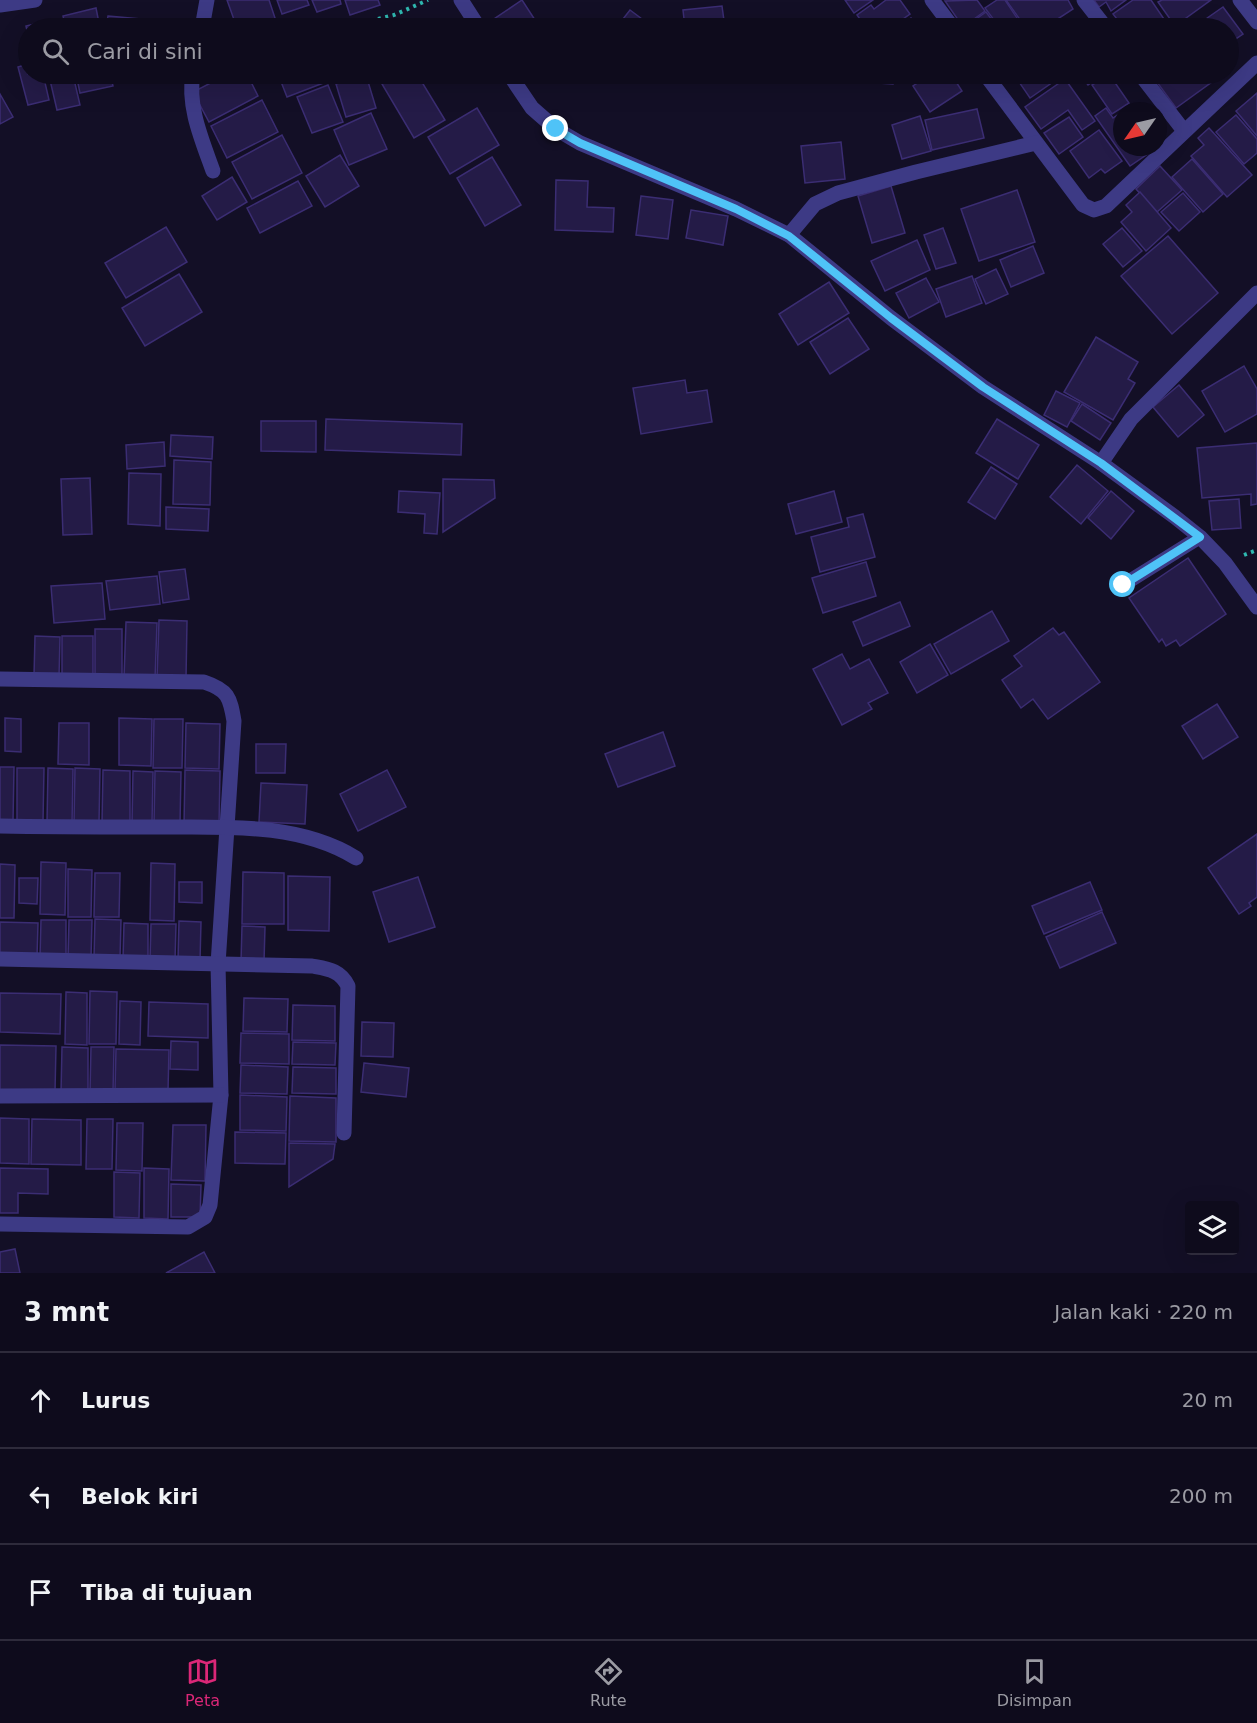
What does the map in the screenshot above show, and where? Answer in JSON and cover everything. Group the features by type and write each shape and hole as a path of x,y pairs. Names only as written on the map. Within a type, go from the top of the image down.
{"street":[{"path":"0,5 35,0"},
{"path":"204,18 207,0"},
{"path":"460,0 472,18"},
{"path":"932,0 946,18"},
{"path":"1084,0 1098,18"},
{"path":"1240,0 1257,22"},
{"path":"1239,80 1257,63"},
{"path":"191,84 197,125 213,171"},
{"path":"515,84 532,108 564,134 580,143 736,209 789,236 891,318 983,387 1101,463 1200,537 1225,563 1257,607"},
{"path":"992,84 1083,205 1094,210 1106,206 1234,84"},
{"path":"1148,84 1184,131"},
{"path":"789,236 816,204 838,193 1036,143"},
{"path":"1101,463 1131,419 1257,293"},
{"path":"0,679 204,682 220,687 226,693 234,721 218,964 221,1095 210,1205 205,1217 188,1227 0,1224"},
{"path":"0,826 227,828 283,832 322,841 356,858"},
{"path":"0,958 312,966 335,971 342,976 348,986 344,1132"},
{"path":"0,1096 221,1095"}],"lane":[{"path":"1123,585 1200,537"}],"path":[{"path":"382,18 428,0"}],"building":[{"path":"227,0 269,0 275,18 233,18"},
{"path":"277,0 307,0 309,5 282,14"},
{"path":"312,0 340,0 341,4 317,12"},
{"path":"345,0 378,0 380,5 350,15"},
{"path":"522,0 534,18 495,18"},
{"path":"845,0 873,0 854,13"},
{"path":"886,0 900,0 910,14 904,18 859,18 857,15 871,5 874,9"},
{"path":"977,0 985,11 975,18 957,18 945,1"},
{"path":"997,0 1005,0 1017,18 992,18 985,8"},
{"path":"1006,0 1068,0 1073,9 1059,18 1019,18"},
{"path":"1094,0 1126,0 1111,11 1106,2 1099,7"},
{"path":"1133,0 1151,0 1163,18 1116,18 1113,14"},
{"path":"1162,0 1211,0 1186,18 1169,18 1158,2"},
{"path":"722,6 724,18 684,18 683,10"},
{"path":"1223,7 1231,18 1207,18"},
{"path":"96,8 98,18 64,18 63,16"},
{"path":"630,10 641,18 624,18"},
{"path":"986,12 990,18 978,18"},
{"path":"22,84 45,84 49,100 28,105"},
{"path":"51,84 75,84 80,105 57,110"},
{"path":"78,84 112,84 113,86 80,93"},
{"path":"209,84 252,84 258,96 209,122 193,92"},
{"path":"282,84 321,84 287,97"},
{"path":"336,84 369,84 376,108 346,117"},
{"path":"382,84 423,84 445,120 414,138"},
{"path":"916,84 957,84 962,91 930,112 913,86"},
{"path":"1020,84 1050,84 1030,98"},
{"path":"1058,84 1069,84 1095,121 1082,130 1068,110 1041,129 1025,107"},
{"path":"1116,84 1128,102 1113,102 1112,114 1092,85"},
{"path":"1158,84 1209,84 1176,108"},
{"path":"328,85 343,122 312,133 297,97"},
{"path":"1257,93 1257,136 1236,111"},
{"path":"0,94 13,117 0,124"},
{"path":"262,100 278,132 227,158 211,126"},
{"path":"477,108 499,145 450,174 428,137"},
{"path":"1106,108 1113,118 1113,142 1095,116"},
{"path":"977,109 984,138 932,150 925,120"},
{"path":"371,113 387,149 349,165 334,130"},
{"path":"1236,115 1257,139 1257,153 1244,164 1216,132"},
{"path":"920,116 931,151 902,159 892,125"},
{"path":"1069,117 1083,137 1059,154 1044,133"},
{"path":"1209,128 1252,175 1227,197 1191,156 1204,145 1198,138"},
{"path":"1099,130 1113,149 1113,156 1118,156 1122,161 1105,173 1101,169 1089,178 1070,151"},
{"path":"282,135 302,173 252,199 232,162"},
{"path":"841,142 845,179 805,183 801,146"},
{"path":"340,155 359,186 325,207 306,176"},
{"path":"1123,156 1145,156 1130,166"},
{"path":"492,157 521,205 485,226 457,178"},
{"path":"1192,159 1223,194 1203,212 1172,177"},
{"path":"1160,166 1182,190 1157,212 1136,189"},
{"path":"232,177 247,202 217,220 202,196"},
{"path":"556,180 588,181 587,207 614,208 613,232 555,230"},
{"path":"298,181 312,206 260,233 247,208"},
{"path":"891,186 905,233 872,243 858,196"},
{"path":"1017,190 1035,242 979,261 961,209"},
{"path":"1140,192 1171,228 1146,251 1121,222 1132,212 1126,205"},
{"path":"1183,193 1200,212 1179,231 1161,212"},
{"path":"641,196 673,200 668,239 636,235"},
{"path":"691,210 728,216 723,245 686,238"},
{"path":"166,227 187,262 126,298 105,263"},
{"path":"943,228 956,263 936,269 924,235"},
{"path":"1122,228 1142,251 1123,267 1103,244"},
{"path":"1168,236 1218,293 1172,334 1121,276"},
{"path":"917,240 930,270 885,291 871,261"},
{"path":"1033,246 1044,273 1011,287 1000,260"},
{"path":"996,269 1008,294 986,304 975,279"},
{"path":"179,274 202,312 145,346 122,308"},
{"path":"972,276 982,303 946,317 936,289"},
{"path":"926,278 939,302 909,318 896,293"},
{"path":"829,282 849,313 798,345 779,314"},
{"path":"848,318 869,349 830,374 810,342"},
{"path":"1096,337 1138,362 1128,379 1135,383 1113,420 1064,392"},
{"path":"1244,366 1257,389 1257,414 1225,432 1202,391"},
{"path":"685,380 687,393 707,390 712,422 641,434 633,388"},
{"path":"1179,385 1204,415 1178,437 1153,407"},
{"path":"1056,391 1080,403 1067,427 1044,415"},
{"path":"1082,404 1111,423 1100,440 1071,421"},
{"path":"326,419 462,424 461,455 325,450"},
{"path":"997,419 1039,445 1018,479 976,453"},
{"path":"261,421 316,421 316,452 261,451"},
{"path":"171,435 213,437 212,459 170,456"},
{"path":"164,442 165,466 127,469 126,445"},
{"path":"1257,443 1257,504 1251,505 1251,494 1202,498 1197,448"},
{"path":"174,460 211,462 210,505 173,504"},
{"path":"1077,465 1108,491 1081,524 1050,497"},
{"path":"991,467 1017,484 995,519 968,502"},
{"path":"129,473 161,474 160,526 128,524"},
{"path":"90,478 92,534 63,535 61,479"},
{"path":"443,479 494,480 495,498 443,532"},
{"path":"399,491 440,493 437,534 424,533 425,514 398,512"},
{"path":"834,491 842,522 796,534 788,504"},
{"path":"1111,491 1134,511 1111,539 1088,518"},
{"path":"1239,499 1241,528 1212,530 1209,501"},
{"path":"166,507 209,509 208,531 166,529"},
{"path":"863,514 875,557 820,572 811,537 849,527 847,518"},
{"path":"1188,558 1226,614 1180,646 1176,640 1166,646 1162,639 1159,642 1129,598"},
{"path":"866,562 876,596 823,613 812,578"},
{"path":"185,569 189,599 163,603 159,572"},
{"path":"157,576 160,604 110,610 106,581"},
{"path":"102,583 105,619 54,623 51,586"},
{"path":"900,602 910,626 863,646 853,622"},
{"path":"992,611 1009,641 951,674 934,644"},
{"path":"159,620 187,621 186,679 157,678"},
{"path":"126,622 157,623 155,679 124,678"},
{"path":"1053,628 1059,635 1064,632 1100,682 1048,719 1033,699 1021,708 1002,680 1022,666 1014,656"},
{"path":"95,629 122,629 122,677 95,677"},
{"path":"35,636 60,637 59,677 34,676"},
{"path":"62,636 93,636 93,677 62,677"},
{"path":"930,644 948,675 917,693 900,662"},
{"path":"842,654 850,669 869,659 888,693 868,703 872,709 842,725 813,669"},
{"path":"1217,704 1238,737 1203,759 1182,726"},
{"path":"5,718 21,719 21,752 5,751"},
{"path":"119,718 152,719 151,766 119,765"},
{"path":"154,719 183,719 182,768 153,768"},
{"path":"59,723 89,723 89,765 58,764"},
{"path":"186,723 220,724 219,769 185,768"},
{"path":"663,732 675,766 618,787 605,754"},
{"path":"256,744 286,744 285,773 256,773"},
{"path":"0,767 14,767 13,822 0,822"},
{"path":"17,768 44,768 43,822 17,821"},
{"path":"48,768 73,769 72,824 47,823"},
{"path":"75,768 100,769 99,823 74,822"},
{"path":"103,770 130,771 130,824 102,823"},
{"path":"185,770 220,771 219,826 184,825"},
{"path":"387,770 406,807 358,831 340,794"},
{"path":"133,771 153,772 152,823 132,823"},
{"path":"155,771 181,772 180,824 154,823"},
{"path":"261,783 307,785 305,824 259,822"},
{"path":"1257,834 1257,897 1249,903 1251,906 1239,914 1208,868"},
{"path":"41,862 66,863 65,915 40,914"},
{"path":"151,863 175,864 174,921 150,920"},
{"path":"0,864 15,865 14,918 0,918"},
{"path":"68,869 92,870 91,917 68,917"},
{"path":"243,872 284,873 284,924 242,924"},
{"path":"95,873 120,873 119,917 94,917"},
{"path":"288,876 330,877 329,931 288,930"},
{"path":"418,877 435,927 389,942 373,892"},
{"path":"19,878 38,878 37,904 19,903"},
{"path":"179,882 202,882 202,903 179,902"},
{"path":"1090,882 1102,910 1044,934 1032,906"},
{"path":"1102,912 1116,943 1060,968 1046,937"},
{"path":"95,919 121,920 120,958 94,958"},
{"path":"41,920 66,920 66,957 40,957"},
{"path":"69,920 92,920 91,958 68,958"},
{"path":"179,921 201,922 200,961 178,960"},
{"path":"0,922 38,923 37,957 0,956"},
{"path":"124,923 148,924 148,960 123,960"},
{"path":"151,924 176,924 175,960 150,960"},
{"path":"242,926 265,927 264,962 241,962"},
{"path":"90,991 117,992 116,1044 89,1044"},
{"path":"66,992 87,993 87,1045 65,1044"},
{"path":"0,993 61,994 60,1034 0,1032"},
{"path":"244,998 288,999 287,1032 243,1031"},
{"path":"120,1001 141,1002 140,1045 119,1044"},
{"path":"149,1002 208,1004 208,1038 148,1036"},
{"path":"293,1005 335,1006 335,1041 292,1040"},
{"path":"362,1022 394,1023 393,1057 361,1056"},
{"path":"241,1033 289,1034 289,1064 240,1063"},
{"path":"171,1041 198,1042 198,1070 170,1069"},
{"path":"293,1042 336,1043 335,1065 292,1064"},
{"path":"0,1045 56,1046 55,1092 0,1091"},
{"path":"62,1047 88,1048 88,1094 61,1093"},
{"path":"91,1047 114,1047 113,1093 90,1092"},
{"path":"116,1049 169,1050 168,1091 115,1090"},
{"path":"364,1063 409,1068 406,1097 361,1092"},
{"path":"241,1065 288,1067 287,1094 240,1093"},
{"path":"293,1067 336,1068 336,1094 292,1093"},
{"path":"240,1095 287,1097 286,1131 240,1130"},
{"path":"290,1096 336,1098 336,1142 289,1141"},
{"path":"0,1118 29,1119 29,1164 0,1163"},
{"path":"32,1119 81,1120 81,1165 31,1164"},
{"path":"87,1119 113,1119 112,1169 86,1169"},
{"path":"117,1123 143,1123 142,1171 116,1170"},
{"path":"173,1125 206,1125 205,1181 171,1180"},
{"path":"235,1132 286,1133 285,1164 235,1163"},
{"path":"289,1143 335,1144 333,1159 289,1187"},
{"path":"0,1168 48,1169 48,1194 18,1193 18,1213 0,1213"},
{"path":"144,1168 169,1169 168,1219 144,1218"},
{"path":"114,1172 140,1173 139,1218 114,1217"},
{"path":"171,1184 201,1185 200,1217 171,1217"},
{"path":"15,1249 20,1273 0,1273 0,1252"},
{"path":"204,1252 215,1273 166,1273"}],"route":[{"path":"556,129 580,143 736,209 789,236 891,318 983,387 1101,463 1200,537 1123,585"}]}
